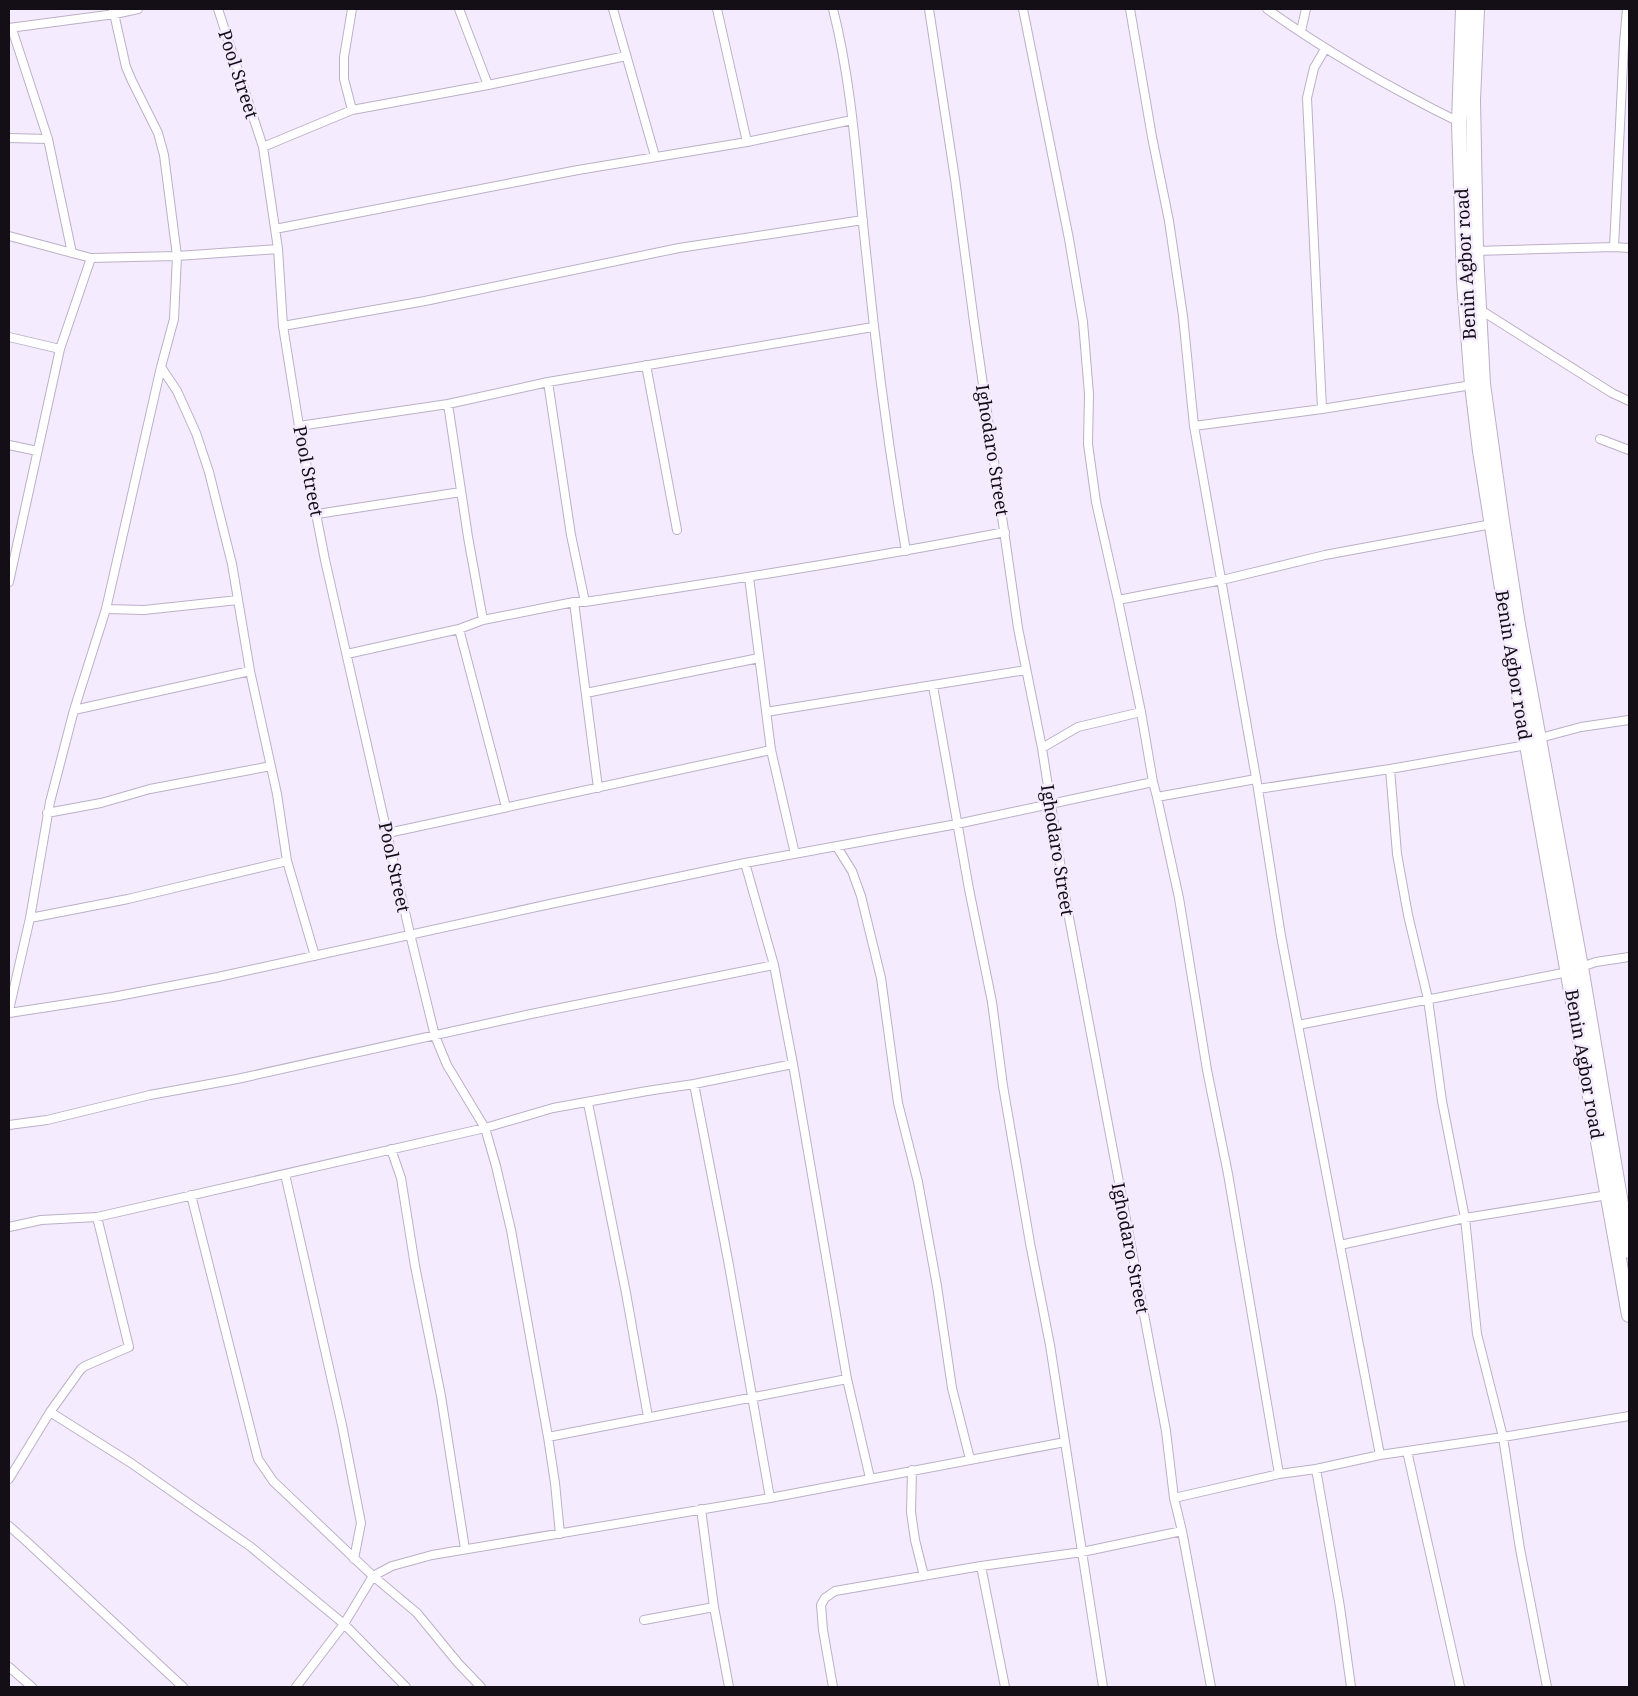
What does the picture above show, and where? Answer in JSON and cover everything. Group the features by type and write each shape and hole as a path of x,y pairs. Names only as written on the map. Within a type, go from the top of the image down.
{"highway":[{"name":"Benin Agbor road","path":"1463,9 1459,122 1464,282 1472,385 1480,451 1574,969 1629,1251"},
{"name":"Benin Agbor road","path":"1477,9 1474,100 1476,251 1483,384 1533,742"},
{"name":"Benin Agbor road","path":"1574,969 1608,1195 1629,1316"}],"street":[{"path":"72,253 48,139 11,28 114,11 138,9"},
{"name":"Pool Street","path":"218,9 263,147 278,249 283,326 299,426 325,560 410,934 435,1036 447,1065 485,1128 511,1230 548,1437 560,1534"},
{"path":"352,9 344,57 344,79 352,110"},
{"path":"459,9 488,85"},
{"path":"613,9 655,156"},
{"path":"717,9 747,142"},
{"path":"834,9 852,120 874,327 892,469 906,551"},
{"name":"Ighodaro Street","path":"929,9 951,151 1018,628 1042,748 1069,916 1166,1431 1174,1498 1182,1531 1211,1687"},
{"path":"1024,9 1069,239 1083,322 1088,394 1089,454 1096,502 1141,712 1153,782 1179,898 1207,1070 1228,1174 1279,1474"},
{"path":"1130,9 1152,137 1169,221 1183,316 1194,426 1258,789 1281,936 1380,1455"},
{"path":"1267,9 1325,49 1459,122"},
{"path":"1301,31 1306,9"},
{"path":"1614,247 1627,9"},
{"path":"114,11 126,66 158,132 164,155 177,256 174,319 106,609 74,710 47,813 30,918 9,1012 132,993 315,956 745,863 957,824 1153,782"},
{"path":"1322,409 1307,98 1314,68 1325,49"},
{"path":"263,147 352,110 488,85 626,56"},
{"path":"275,228 655,156 747,142 852,120"},
{"path":"9,138 48,139"},
{"path":"283,326 426,301 679,248 862,220"},
{"path":"9,236 91,258 177,256 278,249"},
{"path":"1476,251 1629,248"},
{"path":"9,582 12,553 60,349 91,258"},
{"path":"1479,309 1629,402"},
{"path":"299,426 448,404 548,382 874,327"},
{"path":"9,337 60,349"},
{"path":"646,365 677,530"},
{"path":"162,367 177,391 196,432 207,464 232,564 250,671 271,766 287,861 315,956"},
{"path":"548,382 571,535 585,602"},
{"path":"1194,426 1322,409 1472,385"},
{"path":"448,404 483,620"},
{"path":"1600,439 1629,450"},
{"path":"9,445 37,451"},
{"path":"317,514 461,492"},
{"path":"1118,600 1222,580 1325,554 1492,524"},
{"path":"347,654 459,629 483,620 574,602 585,602 749,577 906,551 1005,532"},
{"path":"749,577 771,750 795,854"},
{"path":"106,609 144,610 238,600"},
{"path":"574,602 598,788"},
{"path":"459,629 506,807"},
{"path":"586,694 759,658"},
{"path":"766,712 1026,670"},
{"path":"74,710 250,671"},
{"path":"933,686 957,824 992,1002 1003,1086 1050,1346 1103,1687"},
{"path":"1042,748 1078,727 1141,712"},
{"path":"1258,789 1390,769 1533,742 1581,727 1629,720"},
{"path":"388,834 771,750"},
{"path":"47,813 101,803 150,789 271,766"},
{"path":"1390,769 1397,854 1408,915 1428,999 1442,1101 1465,1218 1477,1334 1503,1437 1520,1549 1547,1687"},
{"path":"1157,797 1256,779"},
{"path":"837,847 852,870 861,896 881,978 898,1103 918,1182 937,1286 952,1388 970,1459"},
{"path":"30,918 128,899 287,861"},
{"path":"745,863 774,965 793,1064 847,1379 870,1478"},
{"path":"1298,1025 1574,969 1596,962 1629,957"},
{"path":"9,1125 47,1120 150,1095 237,1079 531,1014 774,965"},
{"path":"9,1227 41,1220 97,1217 485,1128 553,1108 694,1084 793,1064"},
{"path":"694,1084 770,1498"},
{"path":"588,1103 626,1293 648,1417"},
{"path":"391,1150 401,1178 415,1266 441,1396 465,1549"},
{"path":"285,1174 340,1415 361,1523 354,1559"},
{"path":"191,1195 258,1459 273,1481 354,1559 417,1613 458,1663 481,1687"},
{"path":"1340,1245 1465,1218 1608,1195"},
{"path":"9,1479 50,1412 84,1366 128,1348 130,1345 97,1217"},
{"path":"548,1437 847,1379"},
{"path":"50,1412 130,1463 251,1548 344,1624 406,1687"},
{"path":"1174,1498 1279,1474 1316,1469 1380,1455 1629,1416"},
{"path":"296,1687 344,1624 373,1576 400,1564 432,1555 770,1498 1065,1442"},
{"path":"1407,1451 1460,1687"},
{"path":"1316,1469 1340,1607 1351,1687"},
{"path":"912,1470 911,1512 915,1540 924,1576"},
{"path":"701,1509 714,1608 729,1687"},
{"path":"9,1526 183,1687"},
{"path":"833,1687 823,1630 821,1605 825,1598 835,1591 981,1566 1082,1552 1182,1531"},
{"path":"981,1566 1005,1687"},
{"path":"644,1620 714,1608"},
{"path":"9,1667 32,1687"}]}
